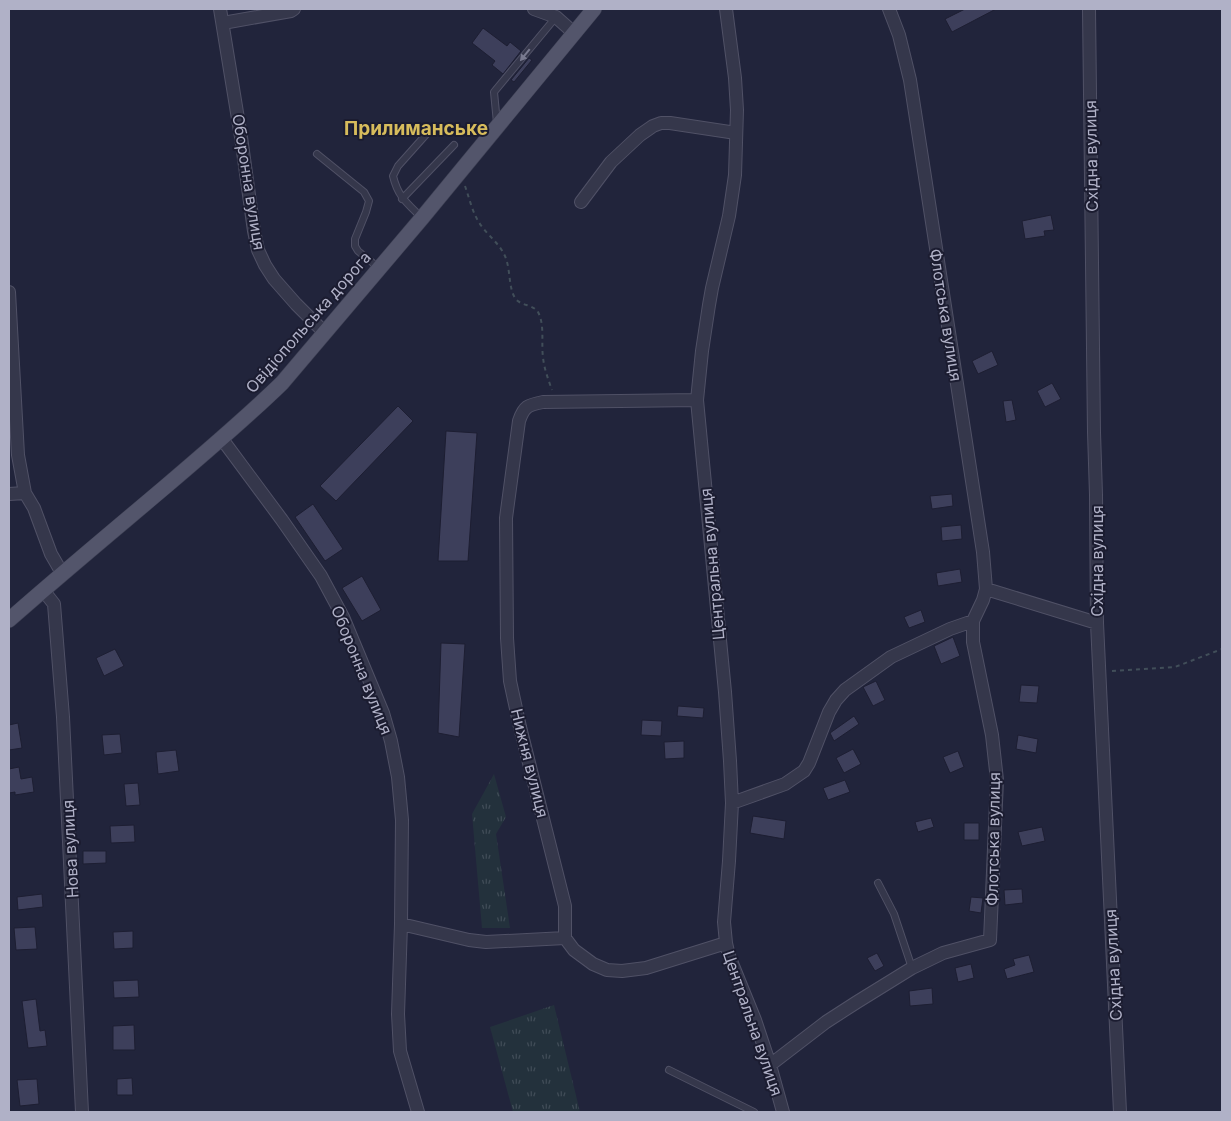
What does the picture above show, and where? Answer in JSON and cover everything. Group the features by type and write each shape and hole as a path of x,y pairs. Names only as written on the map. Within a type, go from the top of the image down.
{"main road":[{"name":"Овідіопольська дорога","path":"9,620 222,439 282,383 422,218 594,9"}],"street":[{"name":"Оборонна вулиця","path":"220,9 258,250 274,279 324,333"},
{"path":"223,23 294,9"},
{"path":"534,9 556,17 574,33"},
{"name":"Центральна вулиця","path":"726,9 737,110 735,175 732,201 712,288 702,351 697,400 725,692 732,803 724,922 726,943 729,956 755,1020 783,1112"},
{"name":"Флотська вулиця","path":"889,9 899,35 910,80 983,552 986,589 973,621 973,642 992,735 997,780 990,940 943,953 912,968"},
{"name":"Східна вулиця","path":"1089,9 1097,623 1120,1112"},
{"path":"581,202 611,162 640,134 653,126 661,123 670,123 736,132"},
{"path":"9,292 18,455 25,493 34,508 50,554 62,573"},
{"path":"556,402 697,400"},
{"name":"Нижня вулиця","path":"556,402 542,402 530,405 523,410 519,421 506,518 508,646 510,681 516,709 565,906 565,938"},
{"name":"Оборонна вулиця","path":"222,439 321,576 343,617 383,713 398,777 402,820 398,1014 400,1051 418,1112"},
{"path":"9,494 25,493"},
{"path":"986,589 1097,623"},
{"name":"Нова вулиця","path":"43,590 54,604 63,717 82,1112"},
{"path":"732,803 785,784 804,771 809,763 828,712 845,690 891,657 950,629 973,621"},
{"path":"401,924 469,940 486,942 565,938 574,950 592,964 607,970 622,971 646,968 726,943"},
{"path":"770,1065 826,1022 912,968"}],"lane":[{"path":"497,126 494,92 556,17"},
{"path":"422,218 402,199 393,176 398,166 432,130"},
{"path":"402,199 454,145"},
{"path":"317,154 364,192 369,201 355,238 355,246 358,251 379,269"},
{"path":"878,883 894,914 912,968"},
{"path":"669,1070 754,1112"}],"path":[{"path":"460,171 475,215 482,227 504,254 515,298 519,302 537,310 542,330 544,366 556,402"},
{"path":"1099,672 1175,667 1222,649"}],"green space":[{"path":"494,774 506,817 496,834 510,928 482,928 472,814"},
{"path":"554,1005 580,1112 513,1112 490,1027"}],"building":[{"path":"965,9 996,9 952,32 945,19"},
{"path":"483,28 507,46 510,42 521,51 503,74 492,65 495,61 472,43"},
{"path":"529,58 532,60 514,82 511,80"},
{"path":"1051,215 1054,230 1044,231 1045,236 1025,239 1022,221"},
{"path":"992,351 998,365 978,374 972,361"},
{"path":"1052,383 1061,399 1045,407 1037,391"},
{"path":"1012,400 1016,420 1006,422 1003,401"},
{"path":"398,406 413,421 336,501 320,486"},
{"path":"446,431 477,433 468,561 438,561"},
{"path":"952,494 953,506 932,509 930,496"},
{"path":"313,504 343,549 325,561 295,517"},
{"path":"961,525 962,539 942,541 941,527"},
{"path":"960,569 962,582 938,586 936,573"},
{"path":"362,576 381,610 362,621 342,588"},
{"path":"921,610 925,622 909,628 904,617"},
{"path":"953,637 960,656 941,664 934,646"},
{"path":"441,643 465,644 459,737 438,733"},
{"path":"115,649 124,666 104,676 96,658"},
{"path":"876,681 885,700 873,706 863,687"},
{"path":"1021,685 1039,686 1037,703 1019,702"},
{"path":"678,706 704,708 703,718 677,716"},
{"path":"854,716 859,724 834,741 830,733"},
{"path":"642,720 662,721 661,736 641,735"},
{"path":"18,723 22,748 9,750 9,725"},
{"path":"120,734 122,753 104,755 102,735"},
{"path":"1018,735 1038,739 1036,753 1016,749"},
{"path":"684,741 684,758 665,759 664,742"},
{"path":"853,749 861,764 844,773 836,758"},
{"path":"176,750 179,771 158,774 156,752"},
{"path":"958,751 964,767 950,773 943,757"},
{"path":"19,767 21,779 32,777 34,792 15,795 15,792 9,793 9,769"},
{"path":"845,780 850,792 828,800 823,788"},
{"path":"138,783 140,805 126,806 124,784"},
{"path":"753,816 786,821 784,839 750,833"},
{"path":"931,818 934,827 918,832 915,822"},
{"path":"964,823 979,823 979,840 964,840"},
{"path":"134,825 135,842 111,843 110,826"},
{"path":"1042,827 1045,841 1022,846 1018,832"},
{"path":"83,851 106,851 106,863 83,864"},
{"path":"1022,889 1023,903 1005,905 1004,890"},
{"path":"42,894 43,907 18,910 17,897"},
{"path":"971,897 983,898 981,913 969,911"},
{"path":"35,927 37,949 16,950 14,928"},
{"path":"133,931 133,948 114,949 113,932"},
{"path":"877,953 884,966 875,971 867,958"},
{"path":"1029,955 1034,972 1007,979 1004,969 1015,965 1013,959"},
{"path":"971,964 974,978 958,982 955,968"},
{"path":"138,980 139,997 114,998 113,981"},
{"path":"932,988 933,1004 910,1006 909,991"},
{"path":"36,999 40,1031 45,1030 47,1046 28,1048 22,1001"},
{"path":"134,1025 135,1050 113,1050 113,1026"},
{"path":"132,1078 133,1095 117,1095 117,1079"},
{"path":"37,1079 39,1104 20,1106 17,1080"}],"district":[{"name":"Прилиманське","path":"416,128"}]}
